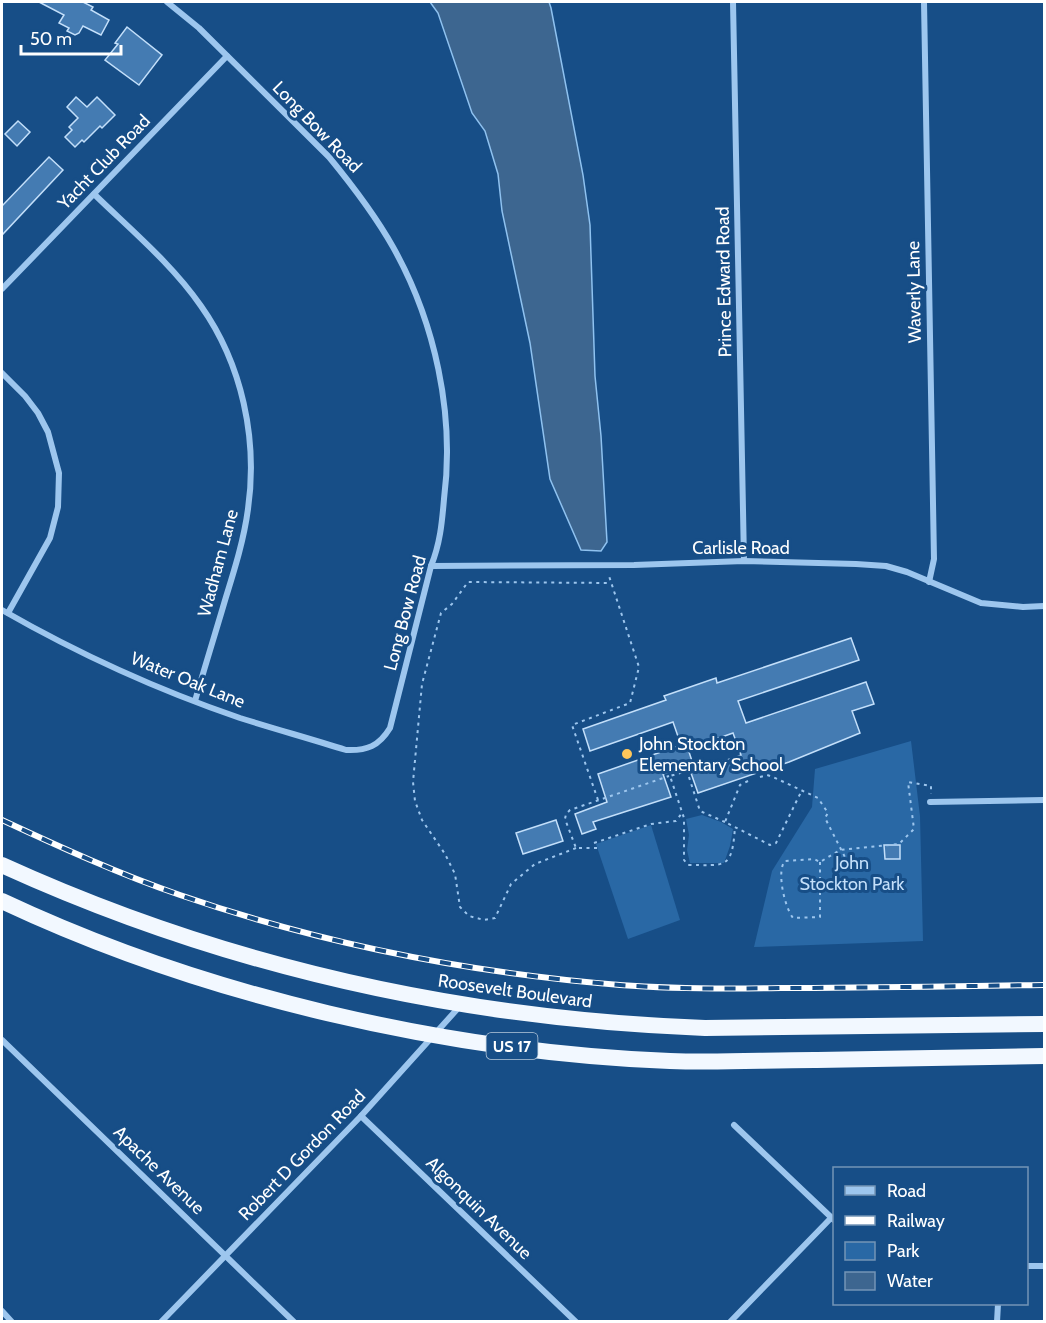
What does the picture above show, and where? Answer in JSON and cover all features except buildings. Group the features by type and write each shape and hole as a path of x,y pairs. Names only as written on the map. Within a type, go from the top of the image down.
{"highway":[{"name":"Roosevelt Boulevard","path":"2,865 97,906 164,931 234,953 373,989 461,1006 544,1017 695,1028 1044,1024"},
{"name":"US 17","path":"2,901 113,947 218,983 329,1012 435,1035 530,1048 668,1061 1044,1056"}],"street":[{"name":"Long Bow Road","path":"167,2 199,28 329,157 348,180 393,247 412,287 430,336 441,380 447,437 447,479 439,548 431,566 390,728 383,739 373,747"},
{"name":"Prince Edward Road","path":"733,2 744,561"},
{"name":"Waverly Lane","path":"924,2 934,559 929,582"},
{"name":"Yacht Club Road","path":"2,289 227,56"},
{"name":"Wadham Lane","path":"94,194 178,277 201,306 221,340 236,376 248,419 252,469 248,509 240,551 195,701"},
{"path":"2,374 25,396 38,413 48,432 59,473 58,507 50,538 5,612"},
{"name":"Carlisle Road","path":"431,566 634,565 744,561 856,564 885,566 981,603 1023,607 1044,606"},
{"name":"Water Oak Lane","path":"5,612 57,641 240,718 346,750 359,751 373,747"},
{"path":"930,802 1044,800"},
{"name":"Robert D Gordon Road","path":"161,1322 361,1116 461,1006"},
{"name":"Apache Avenue","path":"2,1040 294,1322"},
{"name":"Algonquin Avenue","path":"361,1116 576,1322"},
{"path":"730,1322 833,1219 734,1125"},
{"path":"1028,1266 1044,1266"},
{"path":"997,1322 998,1305"},
{"path":"2,1311 12,1322"}],"path":[{"path":"598,800 572,724 630,703 639,668 607,571"},
{"path":"597,848 576,848 535,864 511,884 495,918 484,920 469,916 460,907 455,874 445,854 422,820 415,801 413,782 418,707 441,613 452,604 468,582 612,583"},
{"path":"576,848 566,819 566,814 570,810 687,771 700,812 774,845 802,790"},
{"path":"760,777 767,775 818,798 828,813 825,818 849,865"},
{"path":"670,776 682,813 685,835 684,860 688,866 714,867 724,864 729,859 734,845 735,827"},
{"path":"724,822 740,785 748,781"},
{"path":"820,862 840,850 899,844 914,829 908,782 931,786 930,802"},
{"path":"594,843 651,824 676,821 682,813"},
{"path":"814,859 820,862 820,917 793,918 786,907 780,875 781,865 785,861 794,860 814,859"}],"green space":[{"name":"John Stockton Park","path":"911,741 920,816 923,941 754,947 772,871 812,807 815,769"},
{"path":"702,815 733,829 724,863 690,863 687,850 689,835 686,819"},
{"path":"651,825 680,920 628,939 596,844"}],"water":[{"path":"430,2 549,2 551,8 583,175 590,225 595,376 607,542 601,551 581,550 550,479 530,343 502,211 498,174 485,131 472,113 438,13"}],"railway":[{"path":"2,820 135,878 234,912 342,942 508,973 620,985 741,989 1044,985"}],"place":[{"name":"John Stockton Elementary School","path":"627,754"}]}
